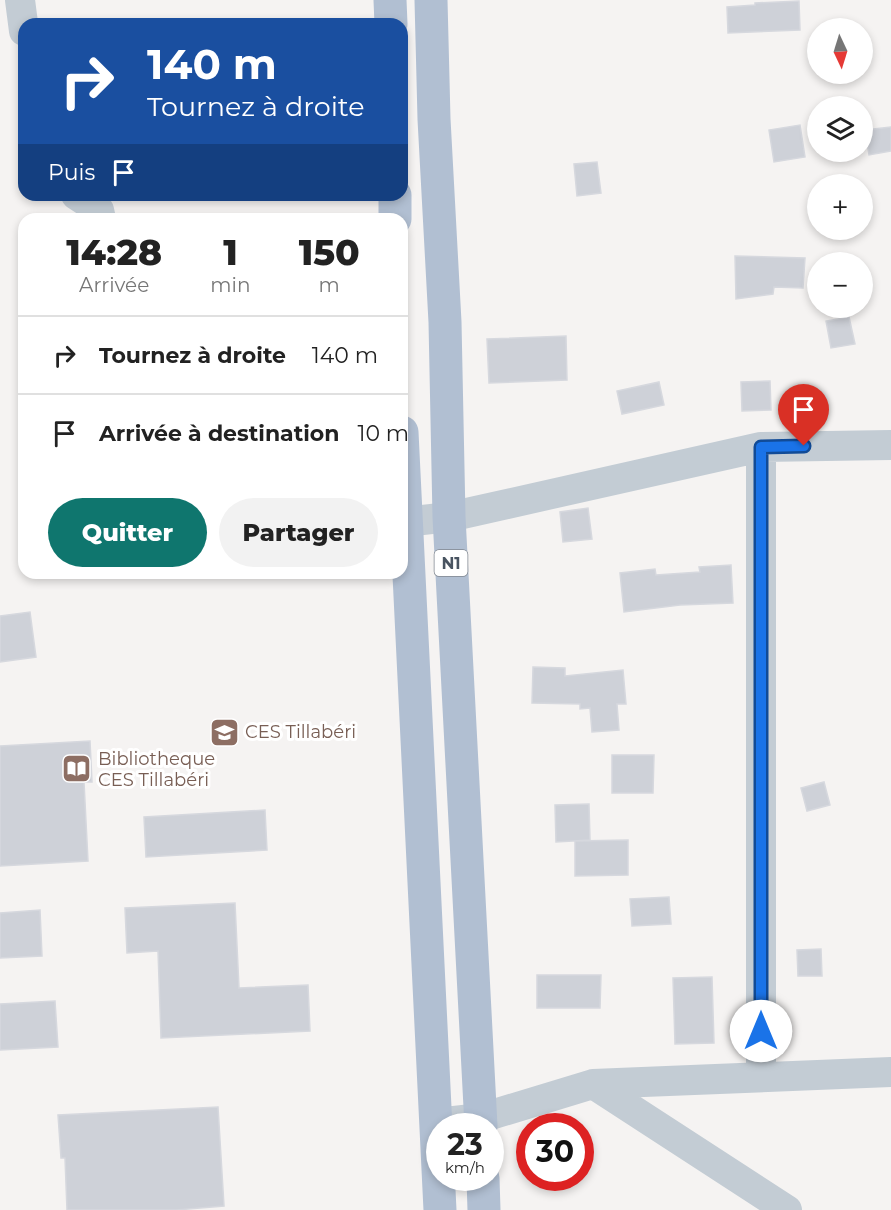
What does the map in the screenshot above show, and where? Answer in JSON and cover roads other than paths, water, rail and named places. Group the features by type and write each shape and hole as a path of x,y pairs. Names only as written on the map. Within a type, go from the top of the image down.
{"main road":[{"path":"390,0 391,18"},
{"name":"N1","path":"430,0 445,322 449,517 481,1113"},
{"name":"N1","path":"408,579 435,1113"},
{"name":"N1","path":"440,1191 441,1210"},
{"path":"483,1191 484,1210"}],"street":[{"path":"20,0 22,18"},
{"path":"85,201 99,210 100,213"},
{"path":"408,522 449,517 761,447 891,445"},
{"path":"761,447 761,1077"},
{"path":"504,1114 593,1084 891,1072"},
{"path":"593,1084 788,1210"}],"place":[{"name":"CES Tillabéri","path":"224,732"},
{"name":"Bibliotheque CES Tillabéri","path":"77,769"}]}
